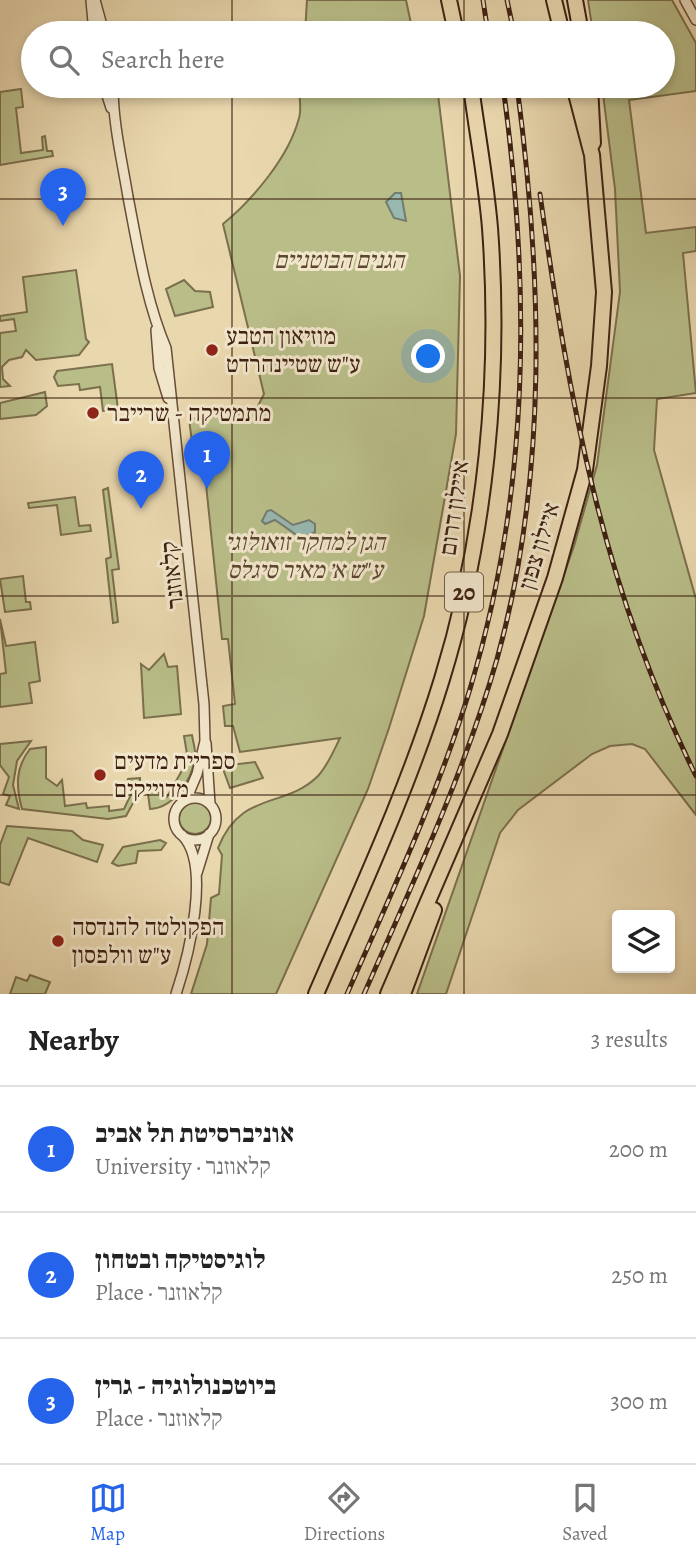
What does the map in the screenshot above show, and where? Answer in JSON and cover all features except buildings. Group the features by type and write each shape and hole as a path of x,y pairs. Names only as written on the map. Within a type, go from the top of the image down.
{"highway":[{"path":"449,0 453,21"},
{"path":"458,0 461,21"},
{"path":"554,0 559,21"},
{"path":"575,0 579,21"},
{"name":"איילון דרום","path":"316,994 418,749 442,681 462,602 482,485 491,376 491,268 484,165 471,98"},
{"name":"איילון צפון","path":"388,994 474,801 555,578 587,457 599,366 604,292 592,155 576,98"},
{"path":"591,98 594,129 592,155"},
{"path":"404,994 474,801"}],"street":[{"path":"93,0 94,21"},
{"path":"93,0 100,21"},
{"path":"684,0 696,20"},
{"name":"קלאוזנר","path":"108,98 155,324 159,368 171,406 203,692 210,804"},
{"name":"קלאוזנר","path":"113,98 113,112"},
{"name":"קלאוזנר","path":"186,800 197,774 205,741"},
{"path":"176,994 193,932 195,882 190,846 174,818 177,808 186,800 198,798 210,804 216,819 195,882"},
{"path":"182,835 193,839 209,834"}],"green space":[{"path":"307,0 406,0 410,21 306,21"},
{"path":"588,0 672,0 696,43 696,91 675,94 675,21 591,21"},
{"path":"21,89 23,107 16,108 21,153 43,150 42,137 45,136 47,151 52,151 53,156 0,165 0,92"},
{"path":"300,98 438,98 460,276 456,434 424,616 389,728 368,789 276,994 191,994 207,944 211,898 219,894 222,855 218,848 228,830 251,808 292,793 318,776 340,738 240,752 233,726 225,726 223,706 235,704 228,639 222,639 204,465 195,465 189,419 255,412 264,394 223,224 258,190 278,162 294,133"},
{"path":"604,98 644,98 629,100 646,233 696,227 696,251 683,253 696,393 657,399 654,450 696,599 696,815 645,749 632,744 610,746 592,754 518,810 500,833 446,994 417,994 574,546 597,465 620,292 615,189"},
{"path":"76,270 86,339 89,342 79,355 36,360 26,350 22,357 9,360 2,367 3,379 10,386 0,387 0,333 16,331 14,319 0,321 0,316 27,312 23,277"},
{"path":"184,280 195,291 210,292 213,307 175,316 166,289"},
{"path":"112,364 118,409 103,411 100,387 80,390 79,384 58,386 54,377 57,371"},
{"path":"45,392 47,406 36,415 0,419 0,403"},
{"path":"108,488 119,569 112,570 118,622 113,623 106,559 111,557 103,490"},
{"path":"75,497 79,526 90,525 91,531 61,535 57,505 29,508 28,503"},
{"path":"23,576 26,602 30,602 31,609 5,612 0,579"},
{"path":"0,619 6,646 35,642 40,681 29,683 32,703 0,707 0,674 6,673"},
{"path":"164,654 168,667 177,666 181,714 144,718 141,664 149,670"},
{"path":"192,735 195,757 186,784 166,804 150,809 147,786 167,797 188,760 184,736"},
{"path":"31,741 17,761 13,785 19,809 6,805 10,796 3,794 9,777 0,765 0,744"},
{"path":"46,747 46,778 57,786 62,780 65,806 86,803 87,808 109,806 109,811 124,809 132,792 125,792 128,779 140,778 140,790 126,816 108,819 22,809 18,785 22,763 30,749"},
{"path":"255,762 263,778 230,788 222,766"},
{"path":"195,802 207,806 211,818 207,830 195,834 183,830 179,818 183,806"},
{"path":"7,826 72,831 83,840 103,845 97,862 28,838 9,885 0,882 0,845"},
{"path":"160,840 166,843 161,850 138,851 136,863 118,866 112,863 123,847"},
{"path":"30,975 50,982 45,994 10,994 16,977 27,981"}],"water":[{"path":"395,193 401,193 406,221 394,218 386,202"},
{"path":"271,510 293,525 309,520 315,524 315,532 301,538 275,520 265,524 262,521 267,511"}],"railway":[{"path":"483,0 486,21"},
{"path":"507,0 511,21"},
{"path":"347,994 413,843 457,728 490,614 504,540 520,389 521,314 518,238 504,98"},
{"path":"364,994 436,829 469,745 497,659 514,588 526,517 536,374 532,229 518,98"},
{"path":"540,194 577,419 613,563 663,705 696,776"}],"place":[{"name":"ביוטכנולוגיה - גרין","path":"63,226"},
{"name":"מוזיאון הטבע ע\"ש שטיינהרדט","path":"212,350"},
{"name":"מתמטיקה - שרייבר","path":"93,413"},
{"name":"אוניברסיטת תל אביב","path":"207,489"},
{"name":"לוגיסטיקה ובטחון","path":"141,509"},
{"name":"ספריית מדעים מדוייקים","path":"100,775"},
{"name":"הפקולטה להנדסה ע\"ש וולפסון","path":"58,941"}],"park label":[{"name":"הגנים הבוטניים","path":"339,260"},
{"name":"הגן למחקר זואולוגי ע\"ש א׳ מאיר סיגלס","path":"305,556"}]}
